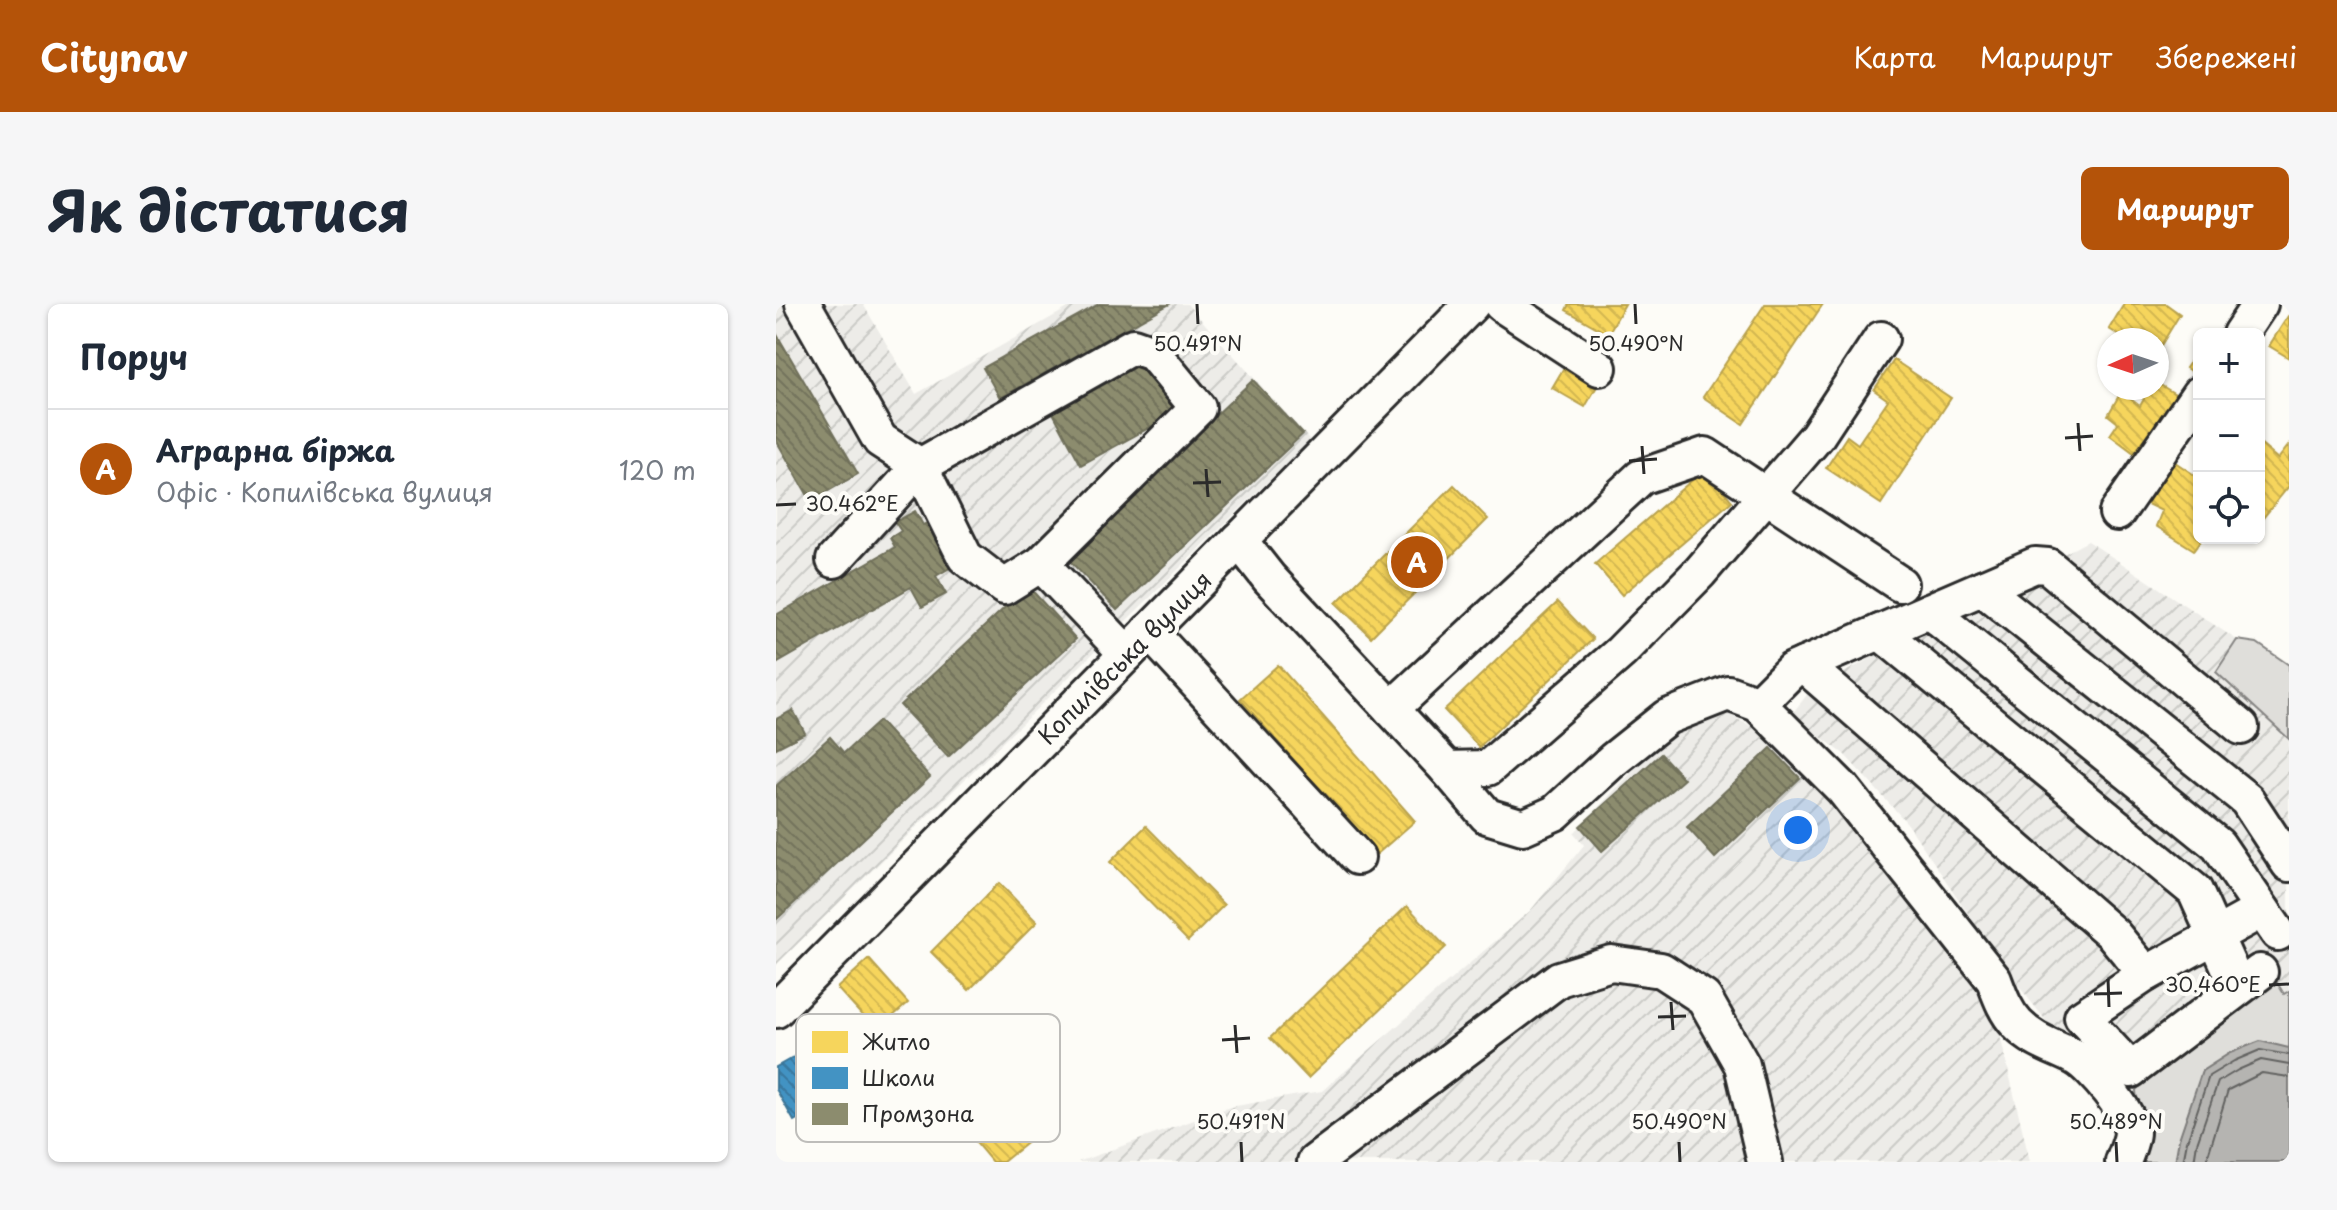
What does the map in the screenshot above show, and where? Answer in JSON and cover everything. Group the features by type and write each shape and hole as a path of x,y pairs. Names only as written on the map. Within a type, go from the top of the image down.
{"street":[{"path":"803,304 880,440 920,466 965,557 1004,587 1041,564 1198,408 1153,353 1133,346 920,466 834,560"},
{"name":"Копилівська вулиця","path":"776,1010 1472,304"},
{"path":"1501,304 1599,368"},
{"path":"2244,328 2260,304"},
{"path":"1447,769 1488,768 1621,652 1700,572 1817,436 1881,339"},
{"path":"2117,513 2195,400"},
{"path":"1391,709 1641,477 1705,455 1900,584"},
{"path":"1239,540 1269,578 1487,816 1523,827 1555,813 1613,760 1667,717 1728,693 1758,704 1843,789 1994,980 2002,1003 2017,1024 2042,1044 2119,1080"},
{"path":"1041,564 1138,642 1357,857"},
{"path":"1758,704 1792,670 2035,565 2048,566 2241,727"},
{"path":"1982,588 2247,800 2289,864"},
{"path":"1929,611 2218,845 2270,921 2213,935 2146,974 2082,1017 2119,1080 2123,1111 2132,1132 2123,1162"},
{"path":"1880,632 2195,891 2213,935 2245,970 2119,1080"},
{"path":"1804,665 2113,934 2146,974"},
{"path":"1315,1162 1559,979 1611,963 1661,970 1704,998 1742,1065 1765,1162"}],"shaded area":[{"path":"776,304 863,304 916,394 1075,304 1187,304 1310,440 776,965"},
{"path":"2088,541 2237,640 2216,672 2289,739 2289,991 2284,994 2274,978 2187,1041 2136,1090 2094,1047 2054,1031 2007,971 1907,823 1844,754 1791,715 1810,691"},
{"path":"2237,640 2257,643 2289,665 2289,739 2216,672"},
{"path":"1716,708 1782,742 1988,985 2030,1162 1078,1162 1230,1107 1322,1091 1530,911 1584,845 1574,833 1654,749"},
{"path":"2274,978 2284,994 2289,991 2289,1162 2128,1162 2139,1129 2136,1090 2187,1041"}],"water":[{"path":"2260,1041 2289,1048 2289,1162 2175,1162 2179,1139 2202,1071 2230,1053"}],"building: Житло":[{"path":"1569,304 1625,304 1608,334 1566,310"},
{"path":"1765,304 1823,304 1743,424 1703,397"},
{"path":"2124,304 2166,304 2180,314 2169,332 2169,328 2110,328"},
{"path":"2289,317 2289,358 2269,346"},
{"path":"2193,358 2193,373 2186,368"},
{"path":"1894,360 1951,398 1881,504 1826,468 1847,436 1858,444 1888,400 1874,390"},
{"path":"1563,369 1596,388 1585,407 1552,388"},
{"path":"2169,390 2177,395 2134,453 2110,435 2118,423 2108,415 2116,400 2132,400 2140,406 2143,400 2169,400"},
{"path":"2289,445 2289,486 2265,516 2265,448 2278,459"},
{"path":"2169,458 2193,474 2193,544 2198,544 2194,550 2156,526 2162,511 2141,501"},
{"path":"1705,469 1732,501 1622,595 1595,564"},
{"path":"1454,485 1488,519 1371,637 1336,603"},
{"path":"1558,602 1593,639 1479,747 1444,710"},
{"path":"1278,665 1415,821 1377,854 1240,699"},
{"path":"1146,826 1224,905 1188,941 1110,862"},
{"path":"999,883 1037,922 969,990 931,952"},
{"path":"1407,906 1446,947 1308,1078 1270,1038"},
{"path":"869,959 908,1003 895,1014 861,1014 837,988"},
{"path":"975,1142 1028,1142 1003,1162 992,1162"}],"building: Школи":[{"path":"796,1056 794,1121 776,1089 776,1067"}],"building: Промзона":[{"path":"1099,304 1168,305 1000,398 983,368"},
{"path":"776,333 858,474 811,501 776,440"},
{"path":"1146,359 1176,413 1081,465 1052,411"},
{"path":"1253,380 1303,434 1117,610 1066,557"},
{"path":"915,511 923,525 930,521 955,565 936,576 946,594 922,607 911,587 776,664 776,615 895,547 890,538 901,531 895,522"},
{"path":"1028,586 1076,639 948,757 900,705"},
{"path":"793,710 805,733 776,748 776,719"},
{"path":"879,721 930,777 776,920 776,786 830,737 844,753"},
{"path":"1771,748 1800,778 1715,858 1687,827"},
{"path":"1661,754 1684,779 1602,851 1580,826"}],"place":[{"name":"Аграрна біржа","path":"1417,562"}]}
